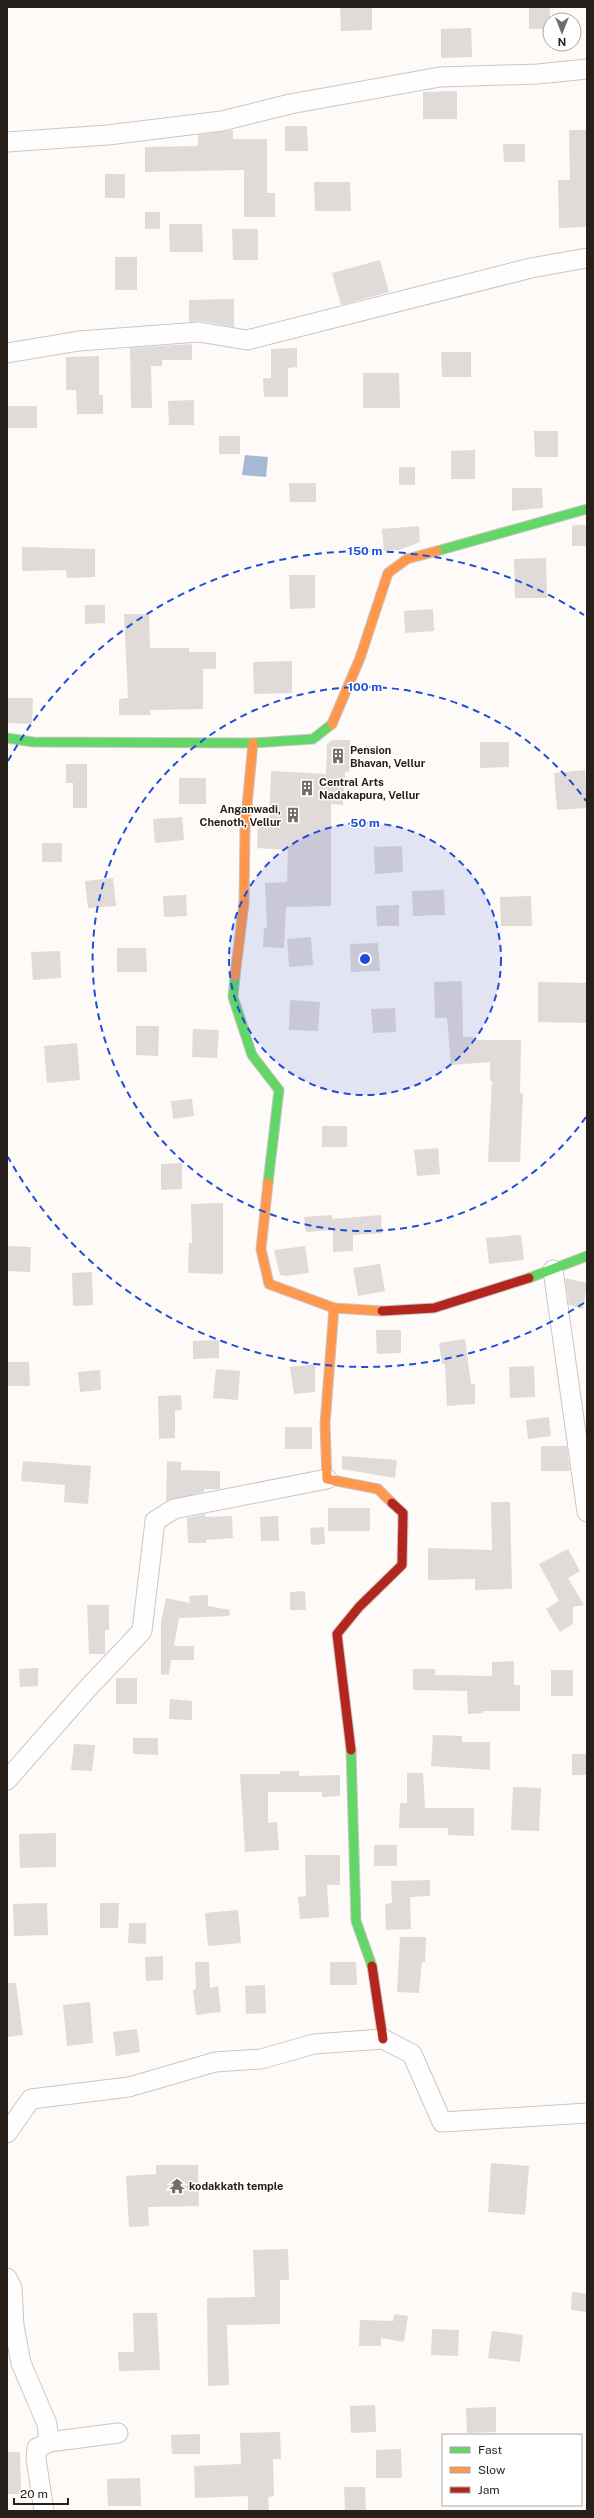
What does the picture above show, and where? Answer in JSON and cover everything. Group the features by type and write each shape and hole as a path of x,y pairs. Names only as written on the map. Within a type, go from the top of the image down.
{"street":[{"path":"7,142 108,134 222,121 290,104 440,77 538,74 587,69"},
{"path":"7,352 79,341 192,333 247,340 524,270 587,258"},
{"path":"7,738 33,742 252,743 313,739 331,726 360,658 388,573 407,559 587,509"},
{"path":"252,743 244,827 244,903 233,997 252,1055 279,1090 261,1249 269,1284 334,1308 381,1311 434,1308 553,1270 587,1256"},
{"path":"553,1270 587,1512"},
{"path":"327,1480 325,1424 334,1308"},
{"path":"7,1780 87,1689 142,1631 155,1521 174,1509 327,1480 378,1489 403,1513 402,1565 359,1607 337,1634 353,1768 352,1837 356,1921 373,1969 383,2039"},
{"path":"7,2133 31,2099 129,2087 215,2062 260,2059 314,2044 383,2039 412,2054 442,2122 587,2113"},
{"path":"7,2278 12,2288 14,2326 21,2363 47,2424 49,2442"},
{"path":"44,2511 36,2459 37,2448 49,2442 118,2433"}],"water":[{"path":"245,455 268,457 266,477 242,475"}],"building":[{"path":"340,7 372,7 372,30 341,31"},
{"path":"529,7 550,7 550,12 542,12 542,29 529,29"},
{"path":"471,28 472,57 441,58 441,29"},
{"path":"457,91 457,119 423,119 423,92"},
{"path":"285,126 307,126 308,151 285,151"},
{"path":"233,130 233,139 267,139 267,193 275,193 275,217 244,217 244,170 145,172 145,147 198,146 198,135"},
{"path":"569,130 587,130 587,227 559,228 558,180 570,180"},
{"path":"503,144 525,144 525,162 504,162"},
{"path":"105,174 125,174 125,198 105,198"},
{"path":"314,182 350,182 351,211 315,211"},
{"path":"145,212 160,212 160,229 145,229"},
{"path":"169,224 202,224 203,252 170,252"},
{"path":"232,229 258,229 258,260 233,260"},
{"path":"115,257 137,257 137,290 115,290"},
{"path":"380,260 389,292 341,305 332,273"},
{"path":"234,299 234,327 201,321 189,322 189,300"},
{"path":"192,344 192,360 162,360 162,366 151,366 152,408 131,408 130,348"},
{"path":"297,348 297,367 288,368 288,397 264,397 263,378 271,378 271,349"},
{"path":"441,352 471,352 471,377 442,377"},
{"path":"99,356 99,395 103,395 103,414 77,414 76,390 66,390 66,357"},
{"path":"363,373 399,373 400,408 363,408"},
{"path":"194,400 194,425 169,425 168,401"},
{"path":"7,406 37,406 37,428 7,428"},
{"path":"534,431 558,431 558,457 535,457"},
{"path":"219,436 240,436 240,454 219,454"},
{"path":"475,450 475,479 451,479 451,451"},
{"path":"399,467 415,467 415,485 399,485"},
{"path":"289,483 316,483 316,502 290,502"},
{"path":"512,488 542,488 543,508 512,511"},
{"path":"587,525 587,546 572,546 572,526"},
{"path":"419,526 420,542 399,550 384,551 382,529"},
{"path":"22,547 95,549 95,577 67,578 66,570 22,571"},
{"path":"546,558 547,598 515,598 514,559"},
{"path":"289,575 315,575 315,608 290,609"},
{"path":"85,605 105,605 105,623 85,624"},
{"path":"433,609 434,631 405,633 404,611"},
{"path":"124,614 149,614 150,648 189,648 189,652 216,652 216,669 203,669 203,709 150,710 151,715 119,715 119,699 128,698"},
{"path":"292,661 292,693 254,694 253,662"},
{"path":"7,698 33,698 32,724 7,723"},
{"path":"333,740 350,740 349,772 345,772 343,805 331,804 331,906 286,907 284,948 263,947 264,928 267,928 265,883 287,882 288,850 257,848 258,822 269,822 271,771 326,774 327,744"},
{"path":"480,742 509,742 509,767 480,768"},
{"path":"66,764 87,764 87,808 73,808 73,783 66,783"},
{"path":"585,770 587,808 557,810 554,773"},
{"path":"179,778 206,778 206,804 179,804"},
{"path":"182,817 184,840 155,843 153,819"},
{"path":"42,843 62,843 62,862 42,862"},
{"path":"402,846 403,872 375,874 374,847"},
{"path":"113,878 116,906 88,908 85,881"},
{"path":"444,890 445,915 413,916 412,891"},
{"path":"186,895 187,916 164,917 163,896"},
{"path":"531,896 532,926 501,926 500,897"},
{"path":"399,905 399,926 377,926 376,906"},
{"path":"311,937 313,965 289,967 287,939"},
{"path":"378,943 380,971 351,972 350,944"},
{"path":"117,948 146,948 147,972 117,972"},
{"path":"60,951 61,978 33,980 31,952"},
{"path":"462,981 463,1037 473,1037 473,1040 521,1040 520,1093 523,1094 520,1162 488,1162 492,1081 490,1081 490,1062 451,1065 447,1018 435,1018 434,982"},
{"path":"538,982 587,983 587,1023 538,1022"},
{"path":"290,1000 320,1002 318,1031 289,1030"},
{"path":"395,1008 396,1032 373,1033 371,1009"},
{"path":"136,1026 159,1026 158,1056 136,1055"},
{"path":"193,1029 219,1030 217,1058 192,1057"},
{"path":"77,1043 80,1080 47,1083 44,1046"},
{"path":"192,1099 194,1116 173,1119 171,1101"},
{"path":"322,1126 347,1126 347,1147 322,1147"},
{"path":"438,1148 440,1174 417,1176 414,1150"},
{"path":"182,1163 182,1189 161,1190 161,1164"},
{"path":"223,1203 223,1274 188,1273 189,1243 192,1243 191,1204"},
{"path":"332,1215 333,1221 333,1219 381,1215 382,1233 353,1235 353,1251 333,1252 333,1230 306,1232 304,1217"},
{"path":"521,1235 524,1260 489,1264 486,1238"},
{"path":"7,1246 31,1247 30,1272 7,1271"},
{"path":"305,1246 309,1273 285,1276 280,1275 274,1250"},
{"path":"380,1264 385,1291 358,1296 353,1268"},
{"path":"92,1272 93,1305 73,1306 72,1273"},
{"path":"565,1278 587,1283 583,1309 569,1305"},
{"path":"376,1330 401,1330 401,1353 377,1354"},
{"path":"465,1339 471,1384 475,1384 475,1404 447,1406 445,1364 442,1364 439,1343"},
{"path":"219,1340 219,1358 193,1359 193,1341"},
{"path":"7,1362 29,1362 30,1386 7,1386"},
{"path":"315,1364 315,1392 294,1394 290,1367"},
{"path":"534,1366 535,1397 510,1398 509,1367"},
{"path":"216,1369 240,1371 238,1400 213,1398"},
{"path":"100,1370 101,1390 80,1392 78,1372"},
{"path":"181,1395 182,1410 175,1410 175,1438 159,1439 158,1396"},
{"path":"549,1417 551,1436 528,1439 526,1420"},
{"path":"285,1427 312,1427 312,1449 285,1449"},
{"path":"541,1446 567,1446 570,1471 541,1471"},
{"path":"342,1456 397,1460 395,1478 342,1469"},
{"path":"23,1461 91,1466 88,1504 64,1502 65,1485 21,1481"},
{"path":"167,1461 181,1462 181,1470 220,1471 220,1489 204,1489 204,1492 166,1501"},
{"path":"491,1502 510,1502 512,1589 475,1590 475,1579 428,1580 428,1548 492,1550"},
{"path":"328,1508 370,1508 370,1531 328,1531"},
{"path":"205,1514 205,1517 232,1516 233,1538 206,1540 206,1543 188,1543 187,1518"},
{"path":"278,1516 279,1541 261,1541 260,1517"},
{"path":"324,1527 325,1544 311,1545 310,1528"},
{"path":"568,1549 580,1571 568,1578 584,1605 573,1607 573,1624 560,1632 546,1609 559,1601 539,1564"},
{"path":"305,1591 306,1610 290,1610 290,1592"},
{"path":"208,1595 208,1606 230,1610 229,1616 179,1618 174,1646 194,1646 194,1660 171,1660 169,1675 161,1674 161,1622 166,1598 190,1603 189,1596"},
{"path":"87,1605 109,1605 109,1630 105,1630 105,1654 89,1654"},
{"path":"514,1661 514,1685 520,1685 520,1711 483,1711 483,1713 468,1714 467,1691 413,1690 413,1669 435,1669 435,1675 492,1676 492,1662"},
{"path":"38,1668 38,1686 20,1687 19,1669"},
{"path":"551,1670 573,1670 573,1696 551,1696"},
{"path":"116,1678 137,1678 137,1704 116,1704"},
{"path":"170,1699 192,1701 192,1720 169,1719"},
{"path":"433,1735 462,1736 462,1742 490,1742 490,1770 431,1766"},
{"path":"133,1738 158,1738 158,1755 133,1754"},
{"path":"74,1744 95,1745 92,1771 71,1770"},
{"path":"572,1754 587,1754 587,1775 572,1775"},
{"path":"280,1771 299,1771 299,1776 340,1775 340,1796 322,1797 322,1792 268,1792 268,1823 277,1822 279,1850 245,1852 240,1774 280,1774"},
{"path":"407,1773 423,1773 425,1808 474,1808 474,1836 448,1835 448,1828 399,1828 400,1803 407,1803"},
{"path":"513,1787 541,1788 539,1831 511,1830"},
{"path":"56,1833 56,1867 20,1868 19,1834"},
{"path":"374,1845 397,1845 397,1866 374,1866"},
{"path":"305,1855 340,1855 340,1885 327,1885 329,1917 300,1919 298,1897 306,1896"},
{"path":"430,1880 430,1896 410,1897 411,1929 386,1930 385,1904 392,1903 391,1881"},
{"path":"47,1903 48,1935 14,1936 13,1904"},
{"path":"100,1903 119,1903 118,1928 100,1928"},
{"path":"238,1910 241,1943 208,1946 205,1913"},
{"path":"129,1923 146,1923 146,1944 128,1943"},
{"path":"400,1937 426,1937 425,1962 422,1962 419,1993 397,1992"},
{"path":"163,1956 163,1980 146,1981 145,1957"},
{"path":"195,1962 209,1962 210,1988 218,1986 221,2012 196,2015 193,1990 196,1989"},
{"path":"330,1962 356,1962 357,1985 330,1985"},
{"path":"7,1983 16,1983 23,2035 7,2037"},
{"path":"265,1985 266,2013 246,2014 245,1986"},
{"path":"90,2002 93,2043 67,2046 63,2005"},
{"path":"137,2029 140,2052 116,2056 113,2032"},
{"path":"491,2163 529,2166 525,2215 488,2212"},
{"path":"156,2165 198,2165 199,2206 148,2207 149,2226 129,2227 126,2176 156,2174"},
{"path":"288,2249 289,2280 280,2280 280,2324 227,2325 229,2385 208,2386 207,2298 255,2297 253,2250"},
{"path":"572,2292 587,2294 587,2312 571,2310"},
{"path":"133,2313 157,2313 160,2370 119,2371 118,2352 134,2352"},
{"path":"394,2314 408,2316 404,2342 381,2338 381,2346 359,2346 360,2320 393,2321"},
{"path":"432,2329 459,2330 458,2356 431,2355"},
{"path":"492,2331 523,2335 520,2362 488,2358"},
{"path":"375,2405 376,2432 351,2433 350,2406"},
{"path":"496,2407 496,2432 467,2433 466,2408"},
{"path":"280,2432 281,2459 273,2459 274,2496 268,2497 269,2511 248,2511 248,2497 246,2496 195,2498 194,2466 241,2464 240,2433"},
{"path":"200,2434 200,2454 172,2454 171,2435"},
{"path":"401,2449 402,2478 376,2478 376,2450"},
{"path":"7,2452 20,2452 21,2494 7,2494"},
{"path":"140,2478 141,2506 108,2506 107,2479"},
{"path":"344,2487 365,2487 366,2511 345,2511"}],"traffic: fast":[{"path":"437,551 587,509"},
{"path":"7,738 33,742 253,743 313,739 332,724"},
{"path":"235,976 233,997 252,1055 279,1090 268,1183"},
{"path":"529,1278 587,1256"},
{"path":"351,1750 356,1921 372,1966"}],"traffic: slow":[{"path":"332,724 360,658 388,573 407,559 437,551"},
{"path":"235,976 244,903 245,827 253,743"},
{"path":"268,1183 261,1249 269,1284 334,1308 382,1311"},
{"path":"334,1308 325,1424 327,1479 378,1489 392,1503"}],"traffic: jam":[{"path":"382,1311 434,1308 529,1278"},
{"path":"351,1750 337,1634 359,1607 402,1565 403,1513 392,1503"},
{"path":"372,1966 383,2039"}],"place":[{"name":"Pension Bhavan, Vellur","path":"338,756"},
{"name":"Central Arts Nadakapura, Vellur","path":"307,788"},
{"name":"Anganwadi, Chenoth, Vellur","path":"293,815"},
{"name":"kodakkath temple","path":"177,2186"}]}
